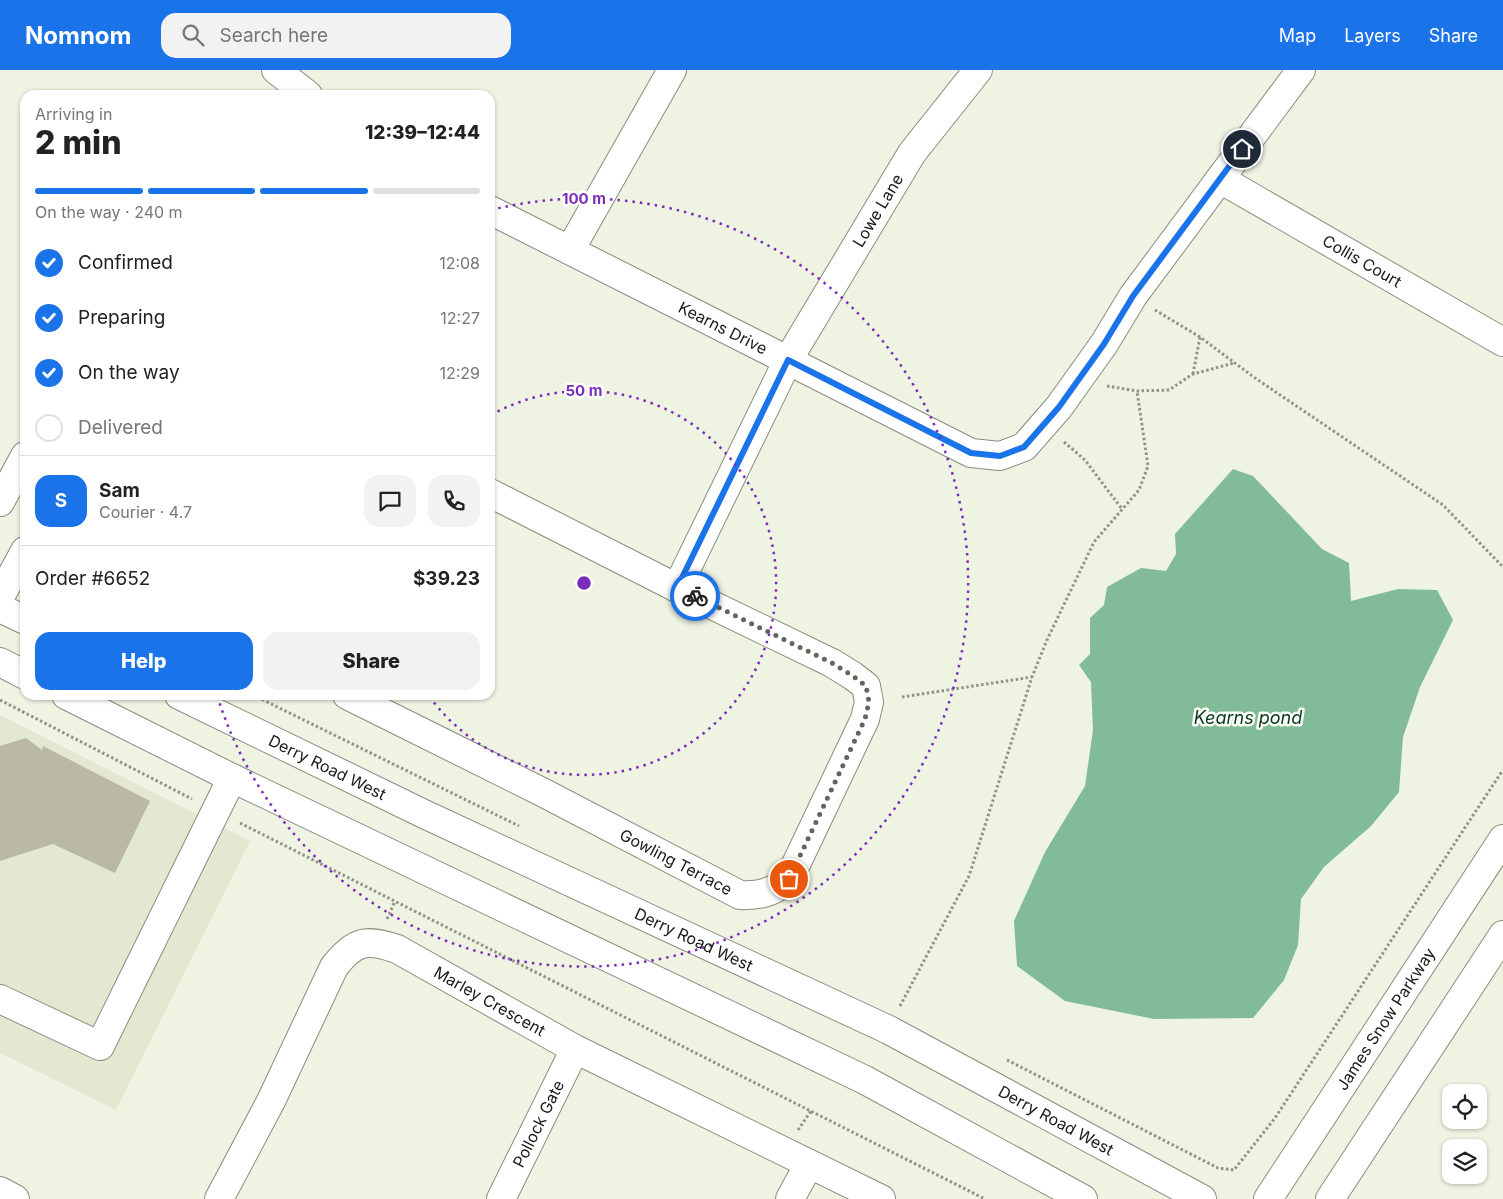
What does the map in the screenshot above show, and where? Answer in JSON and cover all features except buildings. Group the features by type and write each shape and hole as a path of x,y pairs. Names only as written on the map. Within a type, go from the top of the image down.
{"street":[{"path":"276,70 304,87"},
{"path":"570,250 672,70"},
{"name":"Lowe Lane","path":"677,588 788,360 912,153 978,70"},
{"name":"Kearns Drive","path":"495,212 971,453 1000,456 1024,447 1059,407 1104,344 1133,296 1301,70"},
{"name":"Collis Court","path":"1220,180 1503,342"},
{"path":"0,502 20,465"},
{"name":"Gowling Terrace","path":"357,700 551,797 740,895 756,896 766,893 789,879 865,719 869,702 866,686 832,663 677,588 495,496"},
{"path":"0,597 20,560"},
{"path":"0,608 20,618"},
{"path":"0,662 20,672"},
{"path":"76,700 232,778 865,1080 1083,1199"},
{"name":"Derry Road West","path":"189,700 424,814 889,1030 1202,1199"},
{"path":"0,999 100,1046 232,778"},
{"name":"James Snow Parkway","path":"1268,1199 1503,839"},
{"path":"1330,1199 1503,934"},
{"name":"Marley Crescent","path":"219,1199 271,1100 334,967 346,952 362,944 379,943 397,949 575,1049 881,1199"},
{"name":"Pollock Gate","path":"501,1199 575,1049"},
{"path":"790,1199 809,1164"},
{"path":"0,1192 15,1199"}],"path":[{"path":"1133,296 1200,337 1254,378 1443,505 1503,567"},
{"path":"1193,374 1200,337"},
{"path":"1077,381 1136,391 1169,390 1193,374 1234,363"},
{"path":"889,1030 969,876 1032,677 1047,640 1094,542 1139,490 1148,466 1136,391"},
{"path":"1040,428 1056,435 1085,460 1122,509"},
{"path":"902,697 1032,677"},
{"path":"0,700 985,1199"},
{"path":"1004,1059 1218,1168 1234,1170 1275,1118 1503,770"}],"shaded area":[{"path":"0,715 250,841 116,1110 0,1053"}],"water":[{"name":"Kearns pond","path":"1233,469 1253,476 1322,549 1349,563 1351,601 1398,589 1437,590 1453,620 1420,687 1403,737 1399,792 1371,826 1324,867 1301,899 1298,945 1284,980 1253,1018 1154,1019 1065,1001 1017,966 1014,921 1045,852 1085,786 1093,730 1091,682 1079,665 1090,654 1090,618 1104,605 1107,587 1141,568 1166,571 1176,554 1175,534"}],"way so far":[{"path":"695,596 832,663 866,686 869,702 865,719 789,879"}],"route":[{"path":"695,596 677,588 788,360 971,453 1000,456 1024,447 1059,407 1104,344 1133,296 1242,149"}]}
